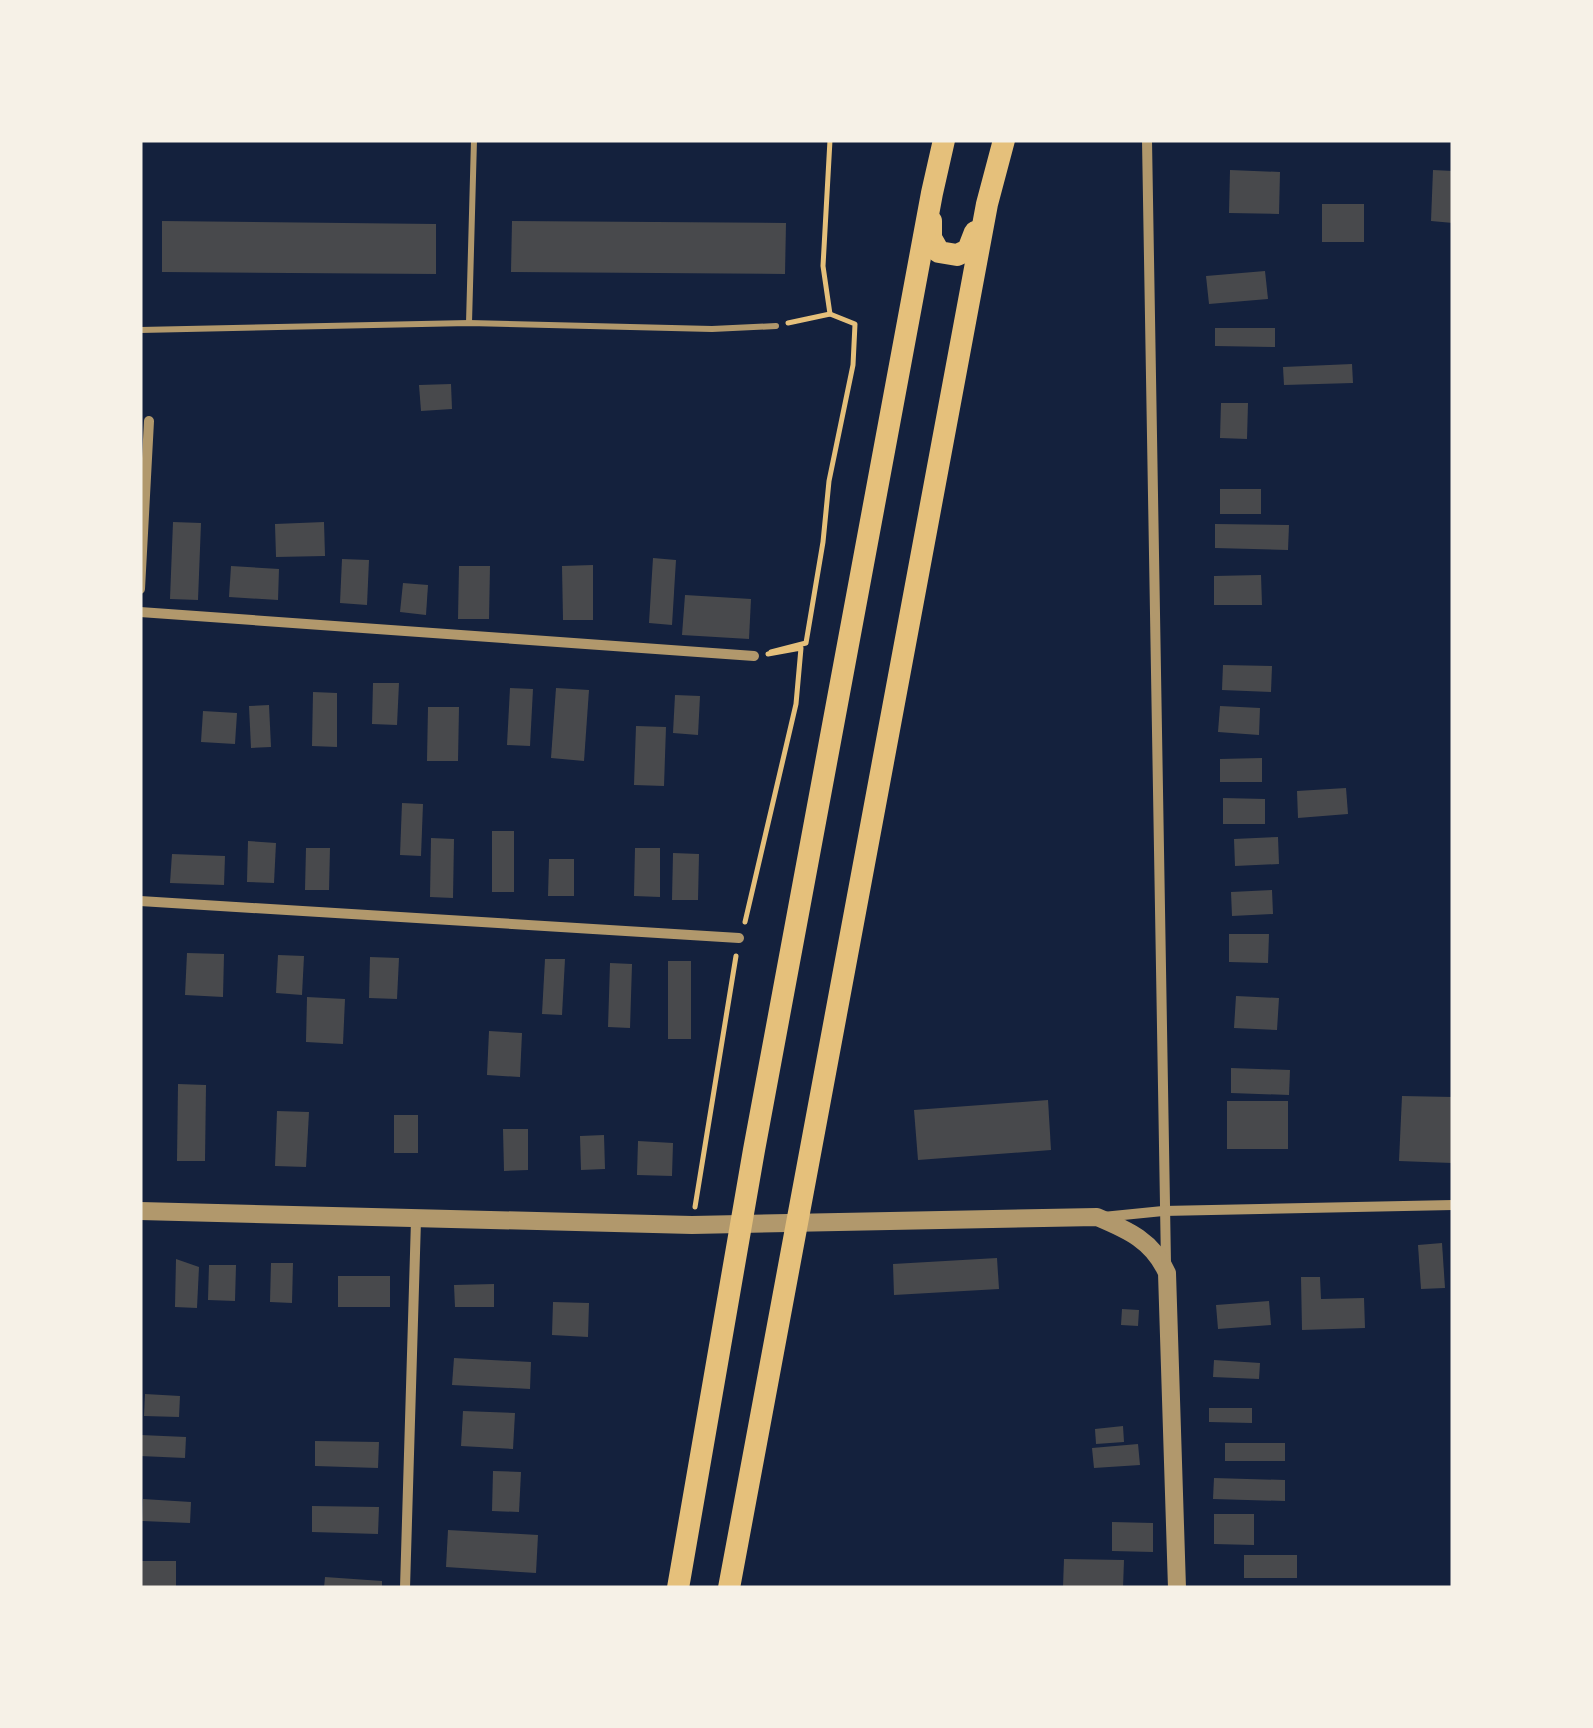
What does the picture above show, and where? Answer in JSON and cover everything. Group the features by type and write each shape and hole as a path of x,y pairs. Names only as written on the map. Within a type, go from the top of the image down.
{"highway":[{"path":"678,1588 754,1150 944,140"},
{"path":"730,1588 987,204 1004,140"},
{"path":"932,193 931,238 939,252 957,255 968,250 987,204"}],"street":[{"path":"1147,140 1163,1211 1177,1588"},
{"path":"140,589 149,421"},
{"path":"140,612 754,656"},
{"path":"140,901 739,938"},
{"path":"140,1211 692,1224 1097,1217 1163,1211 1453,1205"},
{"path":"1097,1217 1131,1231 1150,1246 1167,1273"},
{"path":"406,1588 416,1220"}],"lane":[{"path":"469,323 474,140"},
{"path":"140,330 469,323 712,329 776,326"}],"path":[{"path":"830,140 823,266 830,314"},
{"path":"692,1224 739,938 796,704 829,481 854,365 856,324 830,314 776,326"},
{"path":"754,656 803,645"}],"building":[{"path":"1230,170 1280,172 1279,214 1229,213"},
{"path":"1433,170 1453,171 1453,223 1431,221"},
{"path":"1322,204 1364,204 1364,242 1322,242"},
{"path":"162,221 436,224 436,274 162,272"},
{"path":"512,221 786,223 785,274 511,272"},
{"path":"1265,271 1268,299 1209,304 1206,276"},
{"path":"1215,328 1275,328 1275,347 1215,346"},
{"path":"1352,364 1353,383 1284,385 1283,367"},
{"path":"451,384 452,409 421,411 419,385"},
{"path":"1221,403 1248,403 1247,439 1220,438"},
{"path":"1220,489 1261,489 1261,514 1220,514"},
{"path":"173,522 201,523 198,600 170,599"},
{"path":"324,522 325,556 276,557 275,524"},
{"path":"1215,524 1289,525 1288,550 1215,548"},
{"path":"653,558 676,560 672,625 649,623"},
{"path":"342,559 369,560 367,605 340,603"},
{"path":"593,565 593,620 563,620 562,566"},
{"path":"231,566 279,569 278,600 229,597"},
{"path":"459,566 490,566 489,619 458,619"},
{"path":"1261,575 1262,605 1214,605 1214,576"},
{"path":"403,583 428,585 426,615 400,612"},
{"path":"685,595 751,599 749,639 682,635"},
{"path":"1223,665 1272,666 1271,692 1222,690"},
{"path":"373,683 399,683 397,725 372,724"},
{"path":"510,688 533,689 530,746 507,745"},
{"path":"556,688 589,690 584,761 551,758"},
{"path":"313,692 337,693 337,747 312,746"},
{"path":"675,695 700,696 698,735 673,733"},
{"path":"269,705 271,747 251,748 249,706"},
{"path":"1220,706 1260,708 1259,735 1218,732"},
{"path":"428,707 459,707 458,761 427,761"},
{"path":"203,711 237,713 235,744 201,742"},
{"path":"636,726 666,727 664,786 634,785"},
{"path":"1262,758 1262,782 1220,782 1220,759"},
{"path":"1346,788 1348,814 1298,818 1297,791"},
{"path":"1223,798 1265,799 1265,824 1223,824"},
{"path":"402,803 423,804 421,856 400,855"},
{"path":"492,831 514,831 514,892 492,892"},
{"path":"1278,837 1279,864 1235,866 1234,839"},
{"path":"431,838 454,839 453,898 430,897"},
{"path":"248,841 276,843 274,883 247,882"},
{"path":"306,848 330,848 329,890 305,890"},
{"path":"635,848 660,848 660,897 634,896"},
{"path":"673,853 699,854 698,900 672,900"},
{"path":"172,854 225,856 224,885 170,883"},
{"path":"549,859 574,859 574,896 548,896"},
{"path":"1272,890 1273,914 1232,916 1231,892"},
{"path":"1229,934 1269,934 1268,963 1229,962"},
{"path":"187,953 224,954 223,997 185,995"},
{"path":"278,955 304,956 302,995 276,993"},
{"path":"370,957 399,958 397,999 369,998"},
{"path":"545,959 565,959 562,1015 542,1014"},
{"path":"668,961 691,961 691,1039 668,1039"},
{"path":"610,963 632,964 630,1028 608,1027"},
{"path":"1236,996 1279,998 1277,1030 1234,1028"},
{"path":"307,997 345,999 343,1044 306,1042"},
{"path":"489,1031 522,1033 520,1077 487,1075"},
{"path":"1231,1068 1290,1070 1289,1095 1231,1093"},
{"path":"178,1084 206,1085 205,1161 177,1161"},
{"path":"1402,1096 1453,1097 1452,1163 1399,1161"},
{"path":"1048,1100 1051,1150 918,1160 914,1110"},
{"path":"1227,1101 1288,1101 1288,1149 1227,1149"},
{"path":"277,1111 309,1112 306,1167 275,1166"},
{"path":"394,1115 418,1115 418,1153 394,1153"},
{"path":"503,1129 528,1129 528,1170 504,1171"},
{"path":"604,1135 605,1169 581,1170 580,1136"},
{"path":"638,1141 673,1143 672,1176 637,1175"},
{"path":"1442,1243 1445,1288 1421,1289 1418,1245"},
{"path":"997,1258 999,1289 894,1295 893,1264"},
{"path":"176,1259 199,1267 197,1308 175,1307"},
{"path":"271,1263 293,1263 292,1303 270,1302"},
{"path":"209,1265 236,1265 235,1301 208,1300"},
{"path":"338,1276 390,1276 390,1307 338,1307"},
{"path":"1301,1277 1320,1277 1321,1299 1364,1298 1365,1328 1302,1330"},
{"path":"494,1284 494,1307 455,1307 454,1285"},
{"path":"1269,1301 1271,1325 1218,1329 1216,1305"},
{"path":"553,1302 589,1303 588,1337 552,1335"},
{"path":"1122,1309 1139,1310 1138,1326 1121,1325"},
{"path":"454,1358 531,1362 530,1389 452,1385"},
{"path":"1214,1360 1260,1363 1259,1379 1213,1377"},
{"path":"145,1394 180,1396 179,1417 144,1416"},
{"path":"1209,1408 1252,1408 1252,1423 1209,1422"},
{"path":"463,1411 515,1413 513,1449 461,1446"},
{"path":"1123,1426 1124,1442 1096,1444 1095,1429"},
{"path":"141,1435 186,1437 185,1458 140,1456"},
{"path":"315,1441 379,1442 378,1468 315,1466"},
{"path":"1225,1443 1285,1443 1285,1461 1225,1461"},
{"path":"1138,1444 1140,1465 1094,1468 1092,1448"},
{"path":"493,1471 521,1472 519,1512 492,1511"},
{"path":"1214,1478 1285,1480 1285,1501 1213,1499"},
{"path":"143,1499 191,1502 190,1523 142,1521"},
{"path":"312,1506 379,1507 378,1534 312,1532"},
{"path":"1214,1514 1254,1514 1254,1545 1214,1544"},
{"path":"1112,1522 1153,1523 1153,1552 1112,1551"},
{"path":"448,1530 538,1535 536,1573 446,1567"},
{"path":"1244,1555 1297,1555 1297,1578 1244,1578"},
{"path":"1064,1559 1124,1560 1123,1588 1063,1587"},
{"path":"140,1561 176,1561 176,1587 140,1588"},
{"path":"325,1577 382,1581 382,1588 324,1588"}]}
